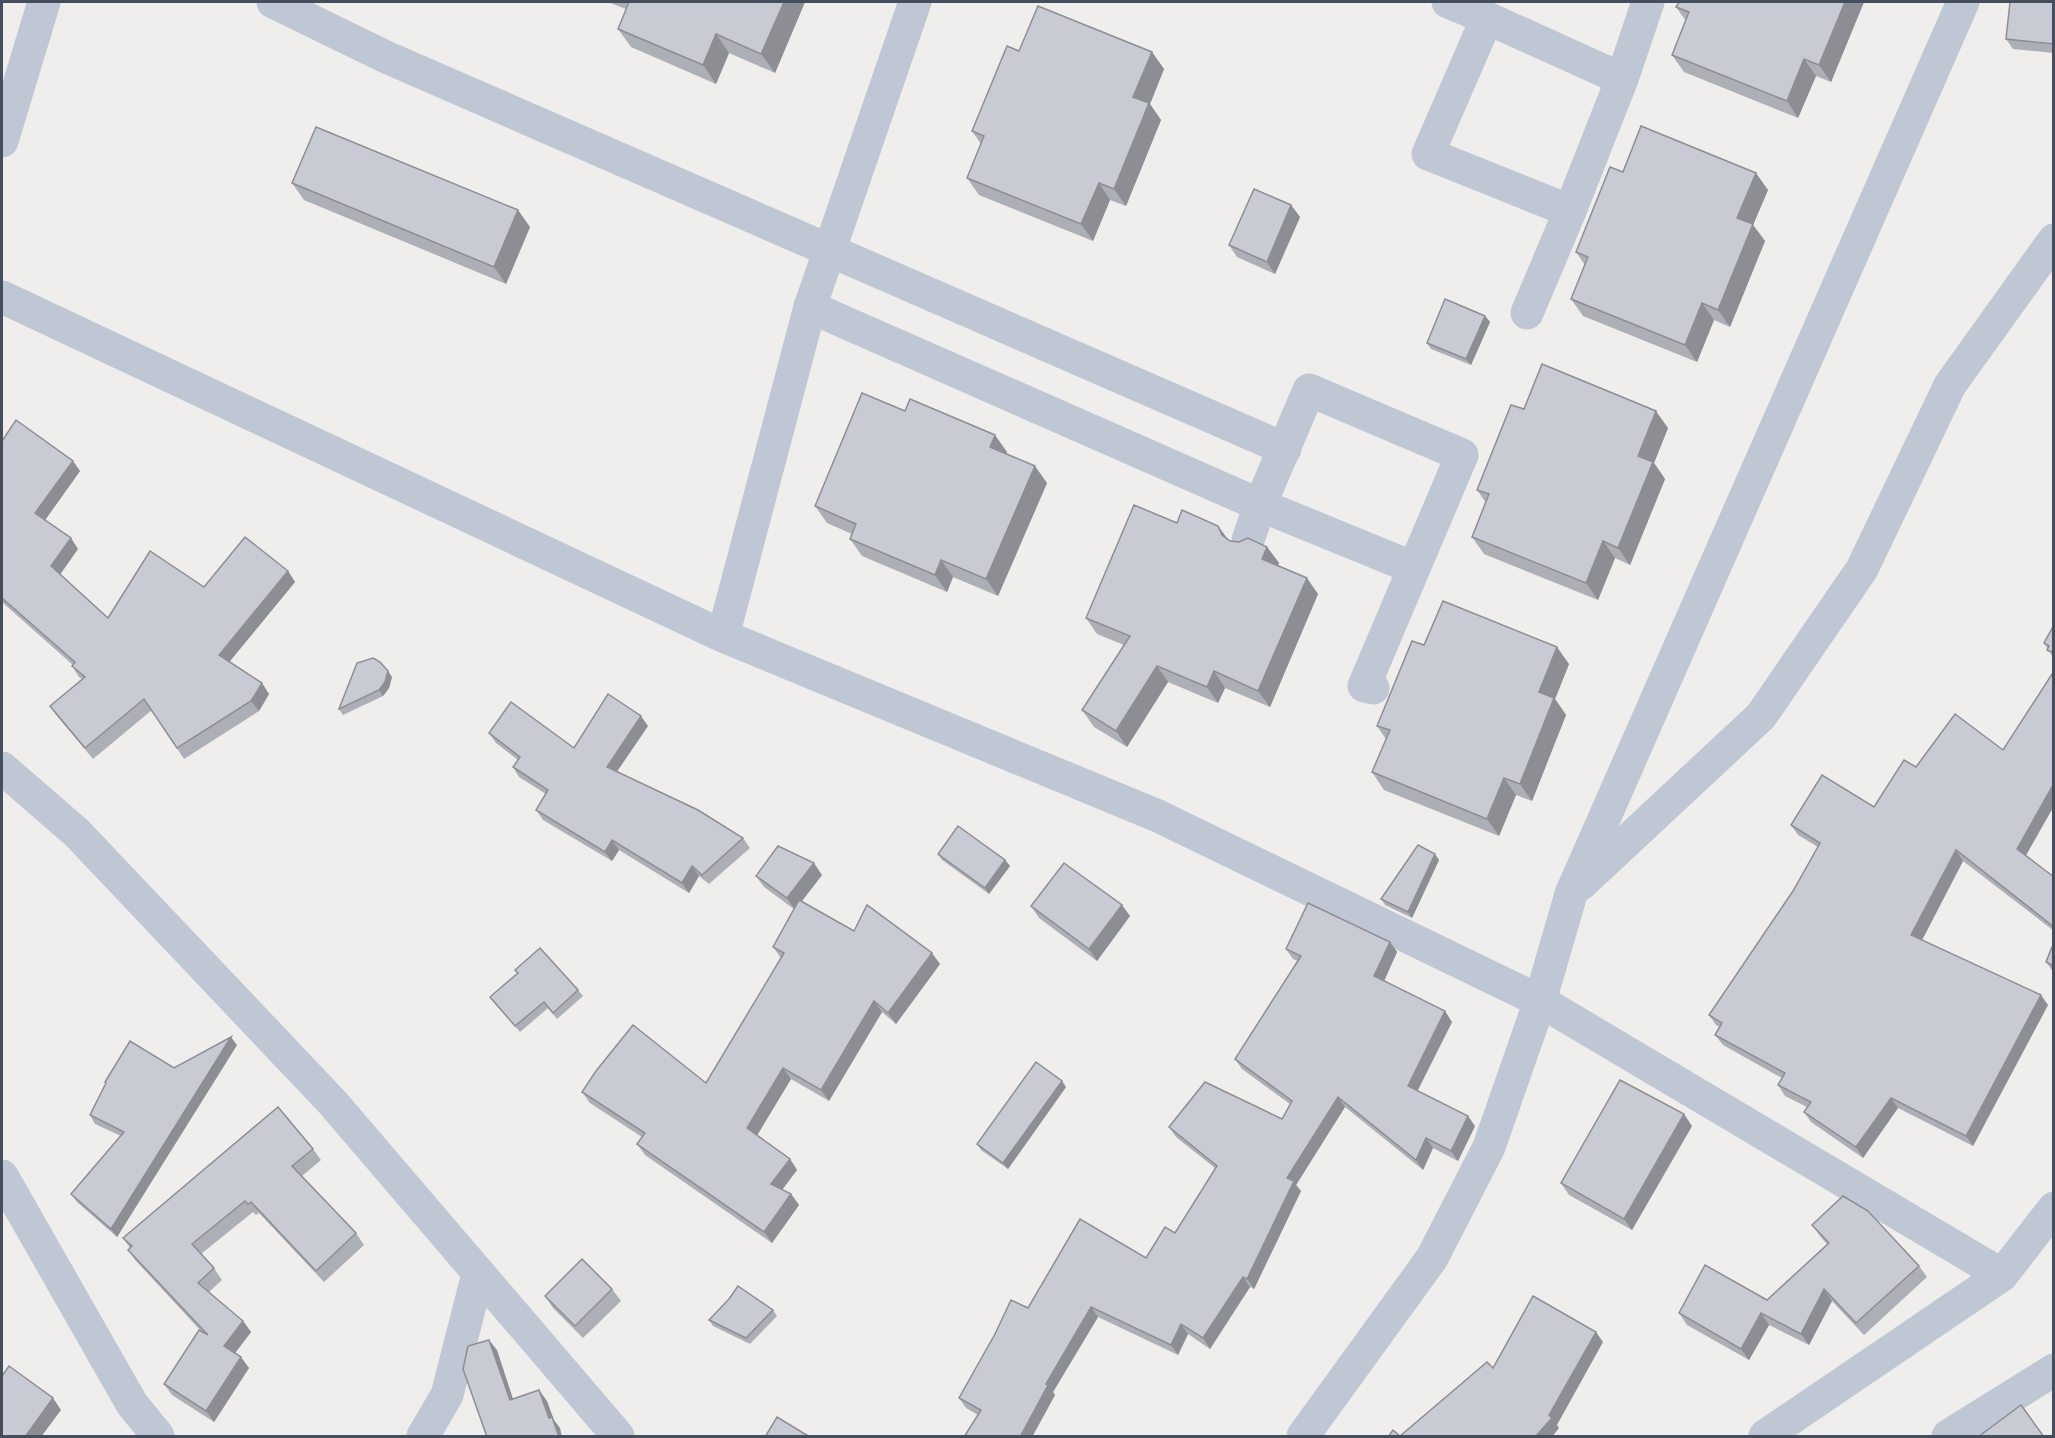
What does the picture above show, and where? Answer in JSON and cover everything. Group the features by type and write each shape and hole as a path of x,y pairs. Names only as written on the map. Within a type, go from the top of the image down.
{"street":[{"path":"2,141 44,2"},
{"path":"273,2 386,57 1285,448"},
{"path":"723,636 810,307 915,2"},
{"path":"1449,2 1622,79"},
{"path":"1527,313 1622,79 1648,2"},
{"path":"1303,1437 1432,1258 1489,1148 1540,1001 1571,894 1963,2"},
{"path":"1487,18 1428,154 1570,211"},
{"path":"1571,894 1761,716 1862,569 1950,384 2054,240"},
{"path":"2,297 723,636 1158,816 1540,1001 2002,1275"},
{"path":"810,307 1260,505 1414,568"},
{"path":"1248,540 1260,505 1309,390 1462,455 1364,686 1373,688"},
{"path":"2,768 77,833 333,1103 618,1437"},
{"path":"2,1176 132,1404 158,1437"},
{"path":"1765,1437 2002,1275 2054,1208"},
{"path":"423,1437 447,1395 478,1274"},
{"path":"1948,1437 2050,1378"}],"building":[{"path":"629,2 784,2 761,54 716,34 703,65 618,29"},
{"path":"1679,2 1845,2 1819,65 1804,59 1787,101 1672,55 1689,12 1676,7"},
{"path":"2010,2 2054,2 2054,44 2006,39"},
{"path":"1038,6 1152,52 1133,97 1149,103 1114,189 1099,183 1081,224 967,178 984,136 972,131 1007,46 1019,51"},
{"path":"1641,126 1756,173 1737,218 1753,224 1718,310 1702,303 1685,345 1571,299 1588,257 1576,252 1610,167 1623,172"},
{"path":"316,127 518,210 494,267 292,183"},
{"path":"1254,189 1291,205 1267,262 1229,245"},
{"path":"1445,299 1485,316 1466,359 1427,343"},
{"path":"1542,364 1656,411 1638,456 1653,462 1618,548 1603,541 1586,583 1472,537 1489,494 1477,490 1511,405 1524,409"},
{"path":"862,393 905,411 910,399 995,435 990,447 1035,466 986,579 941,560 935,575 850,539 856,524 815,506"},
{"path":"16,420 73,461 35,513 71,538 51,566 108,618 150,551 204,587 245,537 288,571 219,655 262,683 251,701 177,748 144,699 85,748 50,706 85,677 72,666 75,662 2,598 2,441"},
{"path":"1134,505 1177,523 1182,510 1218,526 1222,535 1230,541 1239,542 1248,538 1267,547 1262,559 1307,578 1258,691 1214,671 1207,687 1157,666 1116,731 1082,710 1130,636 1086,618"},
{"path":"1443,601 1557,647 1539,692 1554,698 1520,784 1504,778 1487,819 1372,772 1390,730 1377,726 1412,641 1424,645"},
{"path":"2054,625 2054,653 2047,650 2049,646 2044,643"},
{"path":"373,658 388,671 385,682 379,690 339,709 357,663"},
{"path":"2054,671 2054,783 2017,849 2054,877 2054,927 1956,850 1911,935 2041,995 1966,1136 1891,1098 1856,1147 1804,1112 1811,1102 1778,1085 1785,1073 1715,1035 1722,1023 1709,1015 1793,891 1820,843 1791,825 1822,775 1874,807 1904,760 1916,767 1955,714 2003,750"},
{"path":"608,694 641,716 607,767 698,810 743,838 702,875 692,866 682,883 612,840 605,852 536,810 548,790 513,767 520,757 489,733 511,702 574,748"},
{"path":"958,826 1005,860 985,888 938,854"},
{"path":"1418,845 1435,854 1408,912 1381,899"},
{"path":"778,846 814,863 787,898 756,876"},
{"path":"1064,863 1122,905 1089,949 1031,906"},
{"path":"799,900 854,931 867,905 932,953 888,1013 874,1001 821,1090 783,1068 747,1128 790,1159 771,1184 791,1194 764,1232 637,1144 645,1133 582,1092 633,1025 706,1083 784,953 773,947"},
{"path":"1308,903 1390,942 1374,976 1445,1011 1408,1086 1468,1116 1451,1151 1426,1138 1416,1160 1338,1097 1287,1178 1294,1181 1247,1279 1243,1277 1203,1338 1181,1324 1171,1345 1091,1307 1046,1384 1048,1385 1020,1437 964,1437 981,1410 959,1398 995,1334 1011,1300 1028,1308 1080,1219 1146,1258 1165,1227 1175,1233 1217,1166 1169,1127 1205,1082 1282,1119 1292,1101 1235,1059 1301,956 1286,949"},
{"path":"2054,942 2054,966 2046,962"},
{"path":"540,948 578,990 553,1013 544,1002 515,1026 490,997 518,973 515,970"},
{"path":"231,1037 111,1229 71,1194 124,1132 90,1115 105,1082 130,1041 174,1068"},
{"path":"1036,1062 1062,1081 1003,1163 977,1144"},
{"path":"1620,1080 1684,1114 1624,1219 1561,1183"},
{"path":"278,1107 313,1149 292,1166 356,1233 316,1271 251,1202 248,1204 245,1201 192,1244 214,1268 198,1283 243,1321 224,1346 241,1357 206,1411 164,1384 199,1330 208,1335 128,1250 132,1246 123,1238"},
{"path":"1843,1196 1868,1211 1919,1266 1856,1323 1824,1289 1801,1334 1761,1313 1741,1349 1679,1313 1705,1265 1767,1300 1829,1243 1812,1225"},
{"path":"582,1259 612,1289 575,1326 545,1296"},
{"path":"738,1286 773,1310 746,1338 709,1320"},
{"path":"1533,1296 1596,1332 1549,1415 1552,1418 1535,1437 1388,1437 1393,1430 1400,1436 1487,1362 1493,1368"},
{"path":"489,1340 510,1400 539,1390 559,1437 487,1437 463,1369 468,1346"},
{"path":"9,1366 53,1398 25,1437 2,1437 2,1376"},
{"path":"2021,1405 2044,1437 1978,1437"},
{"path":"777,1417 810,1437 765,1437"}]}
